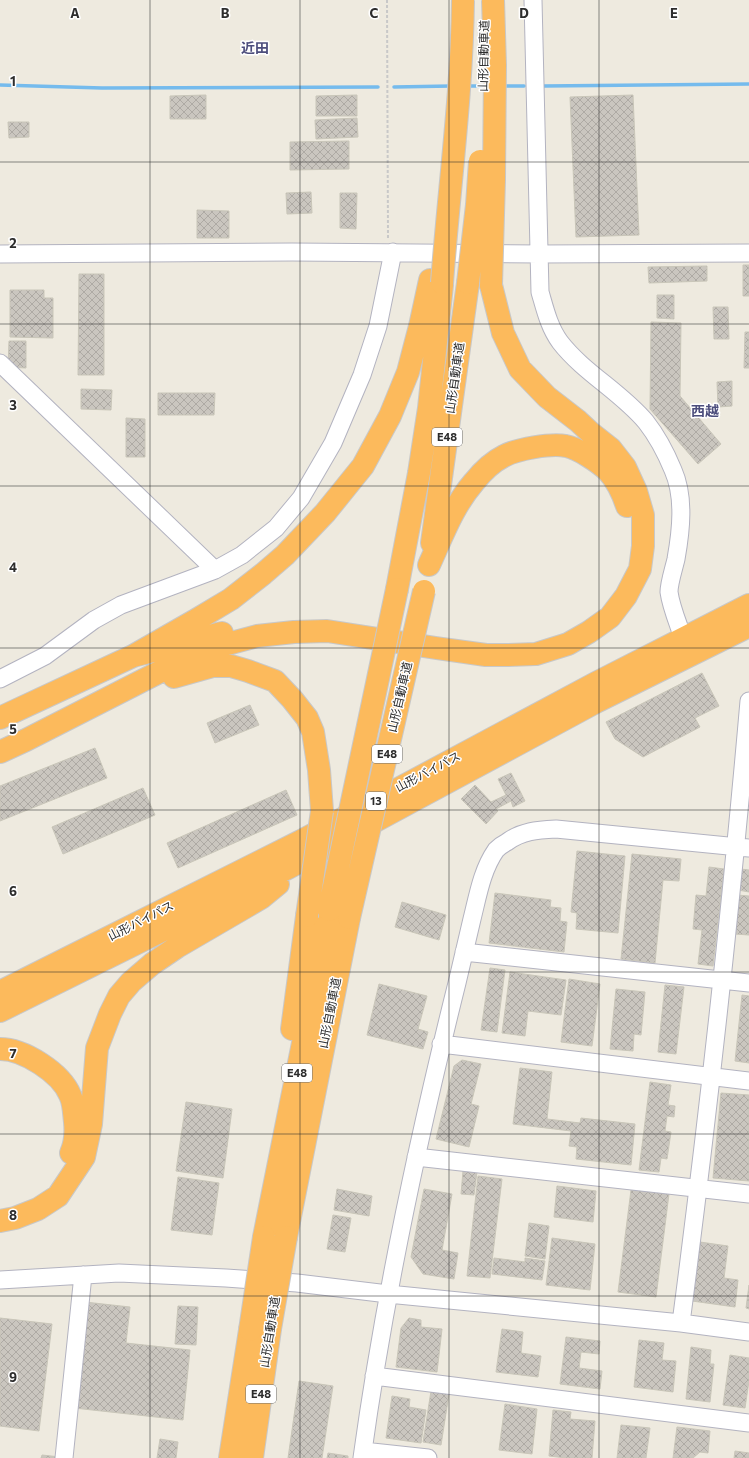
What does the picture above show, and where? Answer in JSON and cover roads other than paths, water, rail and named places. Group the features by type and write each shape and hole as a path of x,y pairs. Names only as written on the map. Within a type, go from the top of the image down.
{"highway":[{"name":"山形自動車道","path":"252,1458 264,1237 303,1046 328,910 397,588 429,408 436,281 449,196 458,109 463,0"},
{"name":"山形自動車道","path":"230,1458 260,1330 286,1237 349,918 429,565 468,283 478,197 485,0"},
{"path":"0,752 177,663 220,646 257,636 294,632 327,631 486,655 536,654 568,644 589,632 610,617 626,596 640,569 643,546 643,515 636,491 625,467 611,449 578,421 547,398 520,369 503,333 498,317 491,285 495,64 493,0"},
{"path":"0,718 133,656 196,620 231,599 263,574 300,540 363,466 390,416 408,372 420,326 436,281"},
{"path":"133,656 233,630 286,623 353,623 469,641 505,644 555,635 574,627 589,616 615,589 626,564 629,547 630,526 626,505 620,489 608,471 584,453 567,446 546,445 504,455 491,465 469,488 454,510 429,565"},
{"name":"山形バイパス","path":"0,992 267,857 301,842 575,694 749,605"},
{"name":"山形バイパス","path":"0,1011 288,868 596,702 749,626"},
{"path":"114,696 214,666 230,666 275,681 307,718 313,732 319,770 322,811 264,1237"},
{"path":"0,978 20,970 155,904 267,857"},
{"path":"0,1221 15,1218 38,1209 58,1196 84,1157 91,1124 97,1048 110,1014 119,996 131,982 152,964 177,947 261,898 276,887 288,868"},
{"path":"0,1049 29,1056 50,1070 64,1084 70,1095 74,1111 76,1131 73,1148 55,1178 46,1188 16,1204 0,1206"}],"street":[{"path":"534,0 540,292 548,320 559,341 577,360 620,397 646,423 661,445 674,471 680,499 680,523 678,546 669,591 683,638"},
{"path":"0,254 284,252 540,254 749,253"},
{"path":"0,679 45,656 94,620 121,605 215,570 242,555 276,528 301,498 333,443 362,375 378,326 390,252"},
{"path":"0,363 215,570"},
{"path":"681,1323 712,1077 722,979 743,847 749,701"},
{"path":"428,1458 362,1454 388,1294 416,1157 441,1044 478,893 486,868 497,849 515,836 532,830 556,829 743,847"},
{"path":"464,952 749,982"},
{"path":"441,1044 749,1081"},
{"path":"416,1157 749,1194"},
{"path":"0,1280 118,1272 226,1278 297,1283 388,1294 681,1323 749,1332"},
{"path":"64,1458 83,1275"},
{"path":"374,1376 749,1423"}],"waterway":[{"path":"544,86 749,84"},
{"path":"0,85 102,88 378,87"},
{"path":"394,87 451,86"},
{"path":"465,86 487,86"},
{"path":"501,86 524,86"}],"district":[{"name":"近田","path":"255,48"},
{"name":"西越","path":"705,411"}]}
